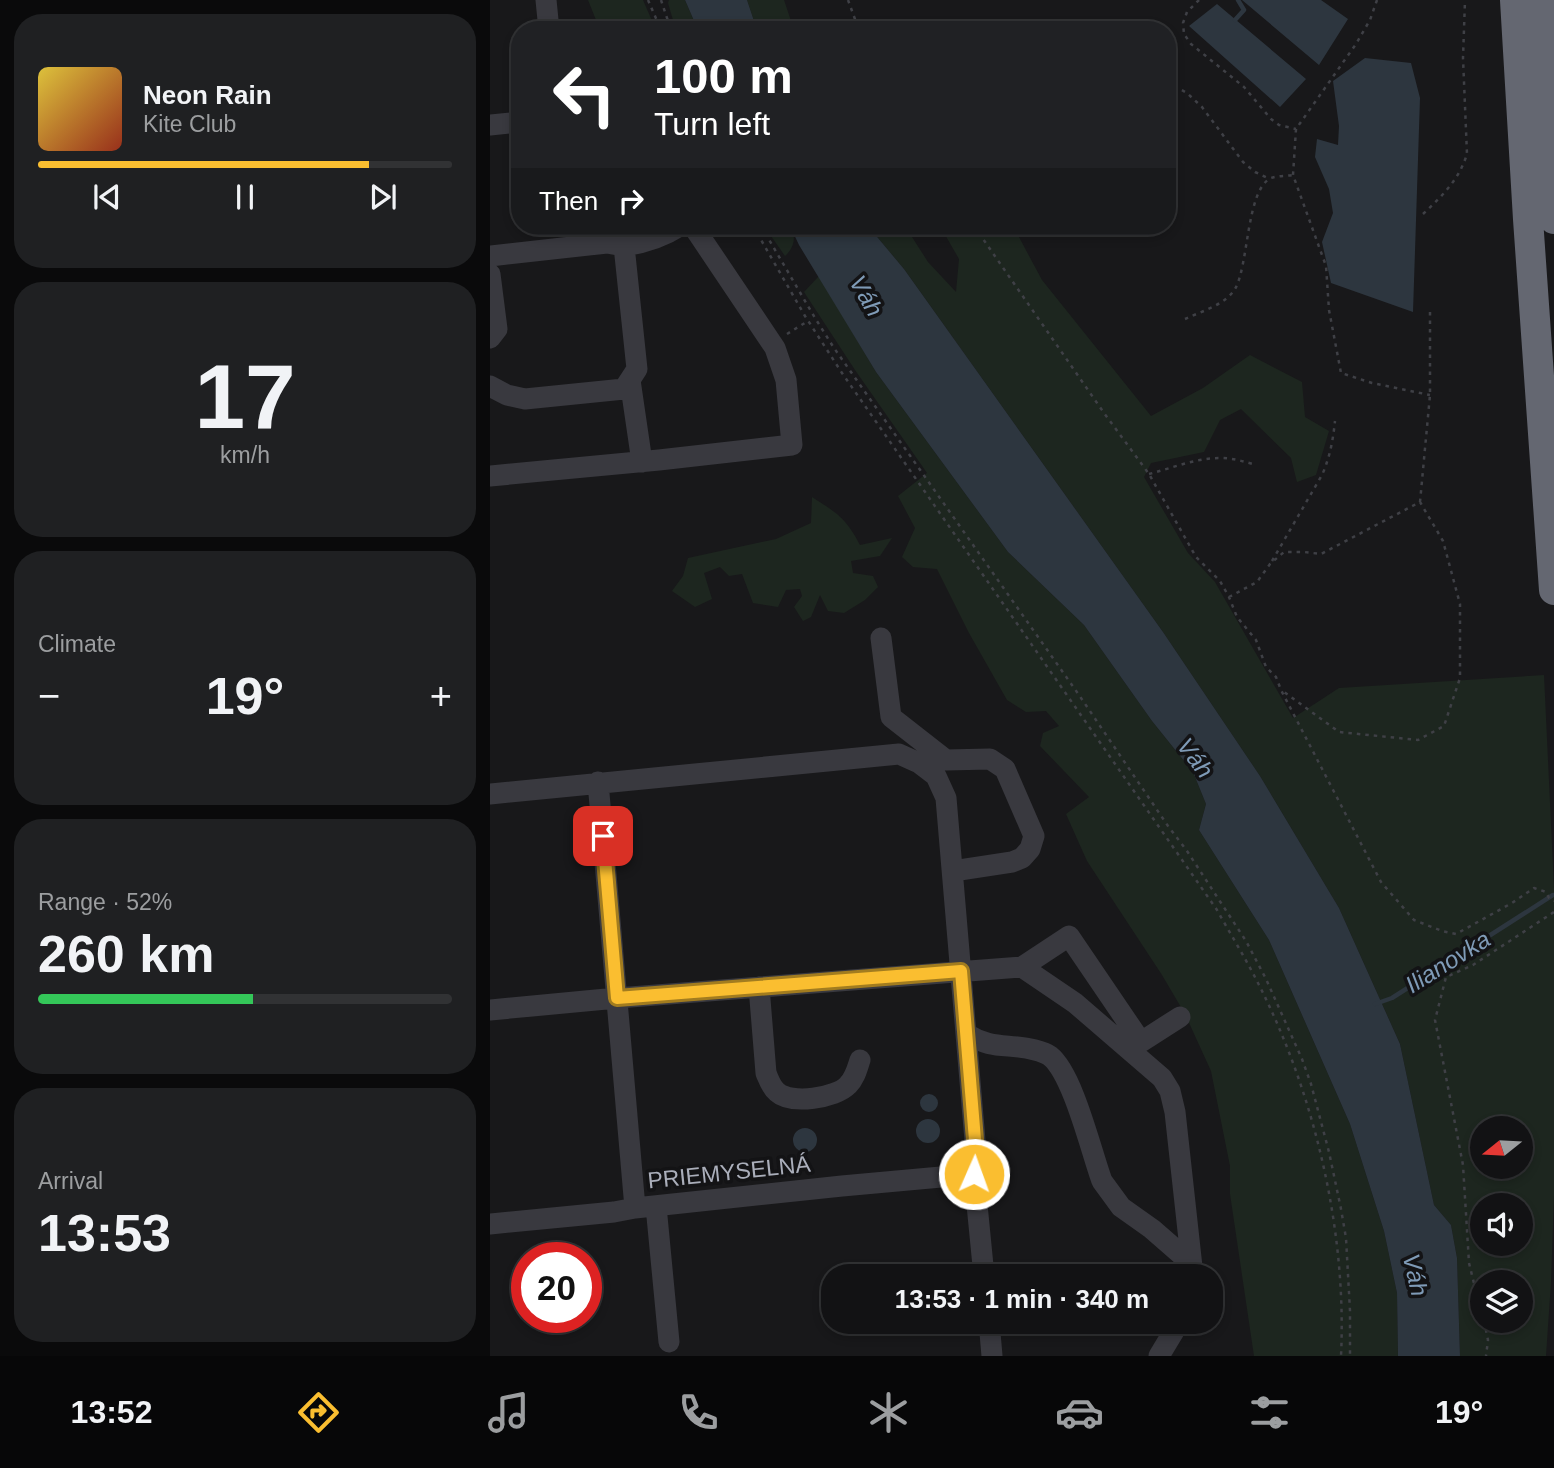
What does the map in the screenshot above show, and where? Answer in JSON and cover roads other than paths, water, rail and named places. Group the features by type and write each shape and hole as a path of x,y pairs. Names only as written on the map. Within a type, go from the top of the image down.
{"highway":[{"path":"1515,0 1554,590"},
{"path":"1541,0 1554,219"}],"lane":[{"path":"547,0 548,21"},
{"path":"490,125 511,123"},
{"path":"490,257 607,243 624,246 651,241 665,235"},
{"path":"490,476 792,445 786,380 780,358 699,235"},
{"path":"490,386 507,396 525,399 624,388 637,369 624,246"},
{"path":"490,274 497,329 490,338"},
{"path":"630,380 642,461"},
{"path":"881,638 891,717 946,760 990,759 1005,769 1034,836 1030,849 1023,858 953,871"},
{"path":"490,794 899,754 919,763 936,776 946,798 967,1034 976,1152 974,1174 983,1264"},
{"path":"598,782 617,998 646,1207 669,1342"},
{"path":"490,1010 1022,967 1069,936 1142,1042 1180,1017"},
{"path":"1022,967 1075,1003 1162,1078 1170,1090 1175,1112 1191,1264"},
{"path":"759,987 766,1073 777,1093 787,1098 802,1099 838,1092 848,1086 860,1060"},
{"path":"967,1034 979,1042 1035,1050 1049,1055 1063,1072 1072,1091 1099,1174 1108,1191 1122,1207 1152,1229 1187,1264"},
{"name":"PRIEMYSELNÁ","path":"494,1227 646,1207 974,1174"},
{"path":"990,1334 992,1356"},
{"path":"1159,1356 1172,1334"}],"water":[{"path":"685,0 747,0 754,21 694,21"},
{"path":"1242,0 1321,0 1348,19 1319,65"},
{"path":"1217,4 1306,79 1280,107 1189,26"},
{"path":"1365,58 1411,63 1420,98 1413,312 1331,283 1322,242 1333,213 1329,189 1315,157 1317,139 1338,145 1339,126 1333,81"},
{"name":"Váh","path":"794,235 876,235 904,269 1163,632 1260,776 1339,908 1400,1044 1434,1205 1451,1225 1457,1258 1460,1356 1398,1356 1397,1293 1384,1231 1350,1124 1269,940 1199,830 1206,804 1193,772 1152,721 1084,625 1008,552 876,372"},
{"path":"929,1094 936,1096 936,1110 929,1112 922,1110 920,1103 922,1096"},
{"path":"928,1119 937,1122 940,1131 937,1140 928,1143 919,1140 916,1131 919,1122"},
{"path":"805,1128 816,1135 817,1140 810,1151 805,1152 794,1145 793,1140 800,1129"}],"waterway":[{"path":"1235,20 1244,10 1238,0"},
{"name":"Ilianovka","path":"1375,1004 1392,998 1553,895"}]}
